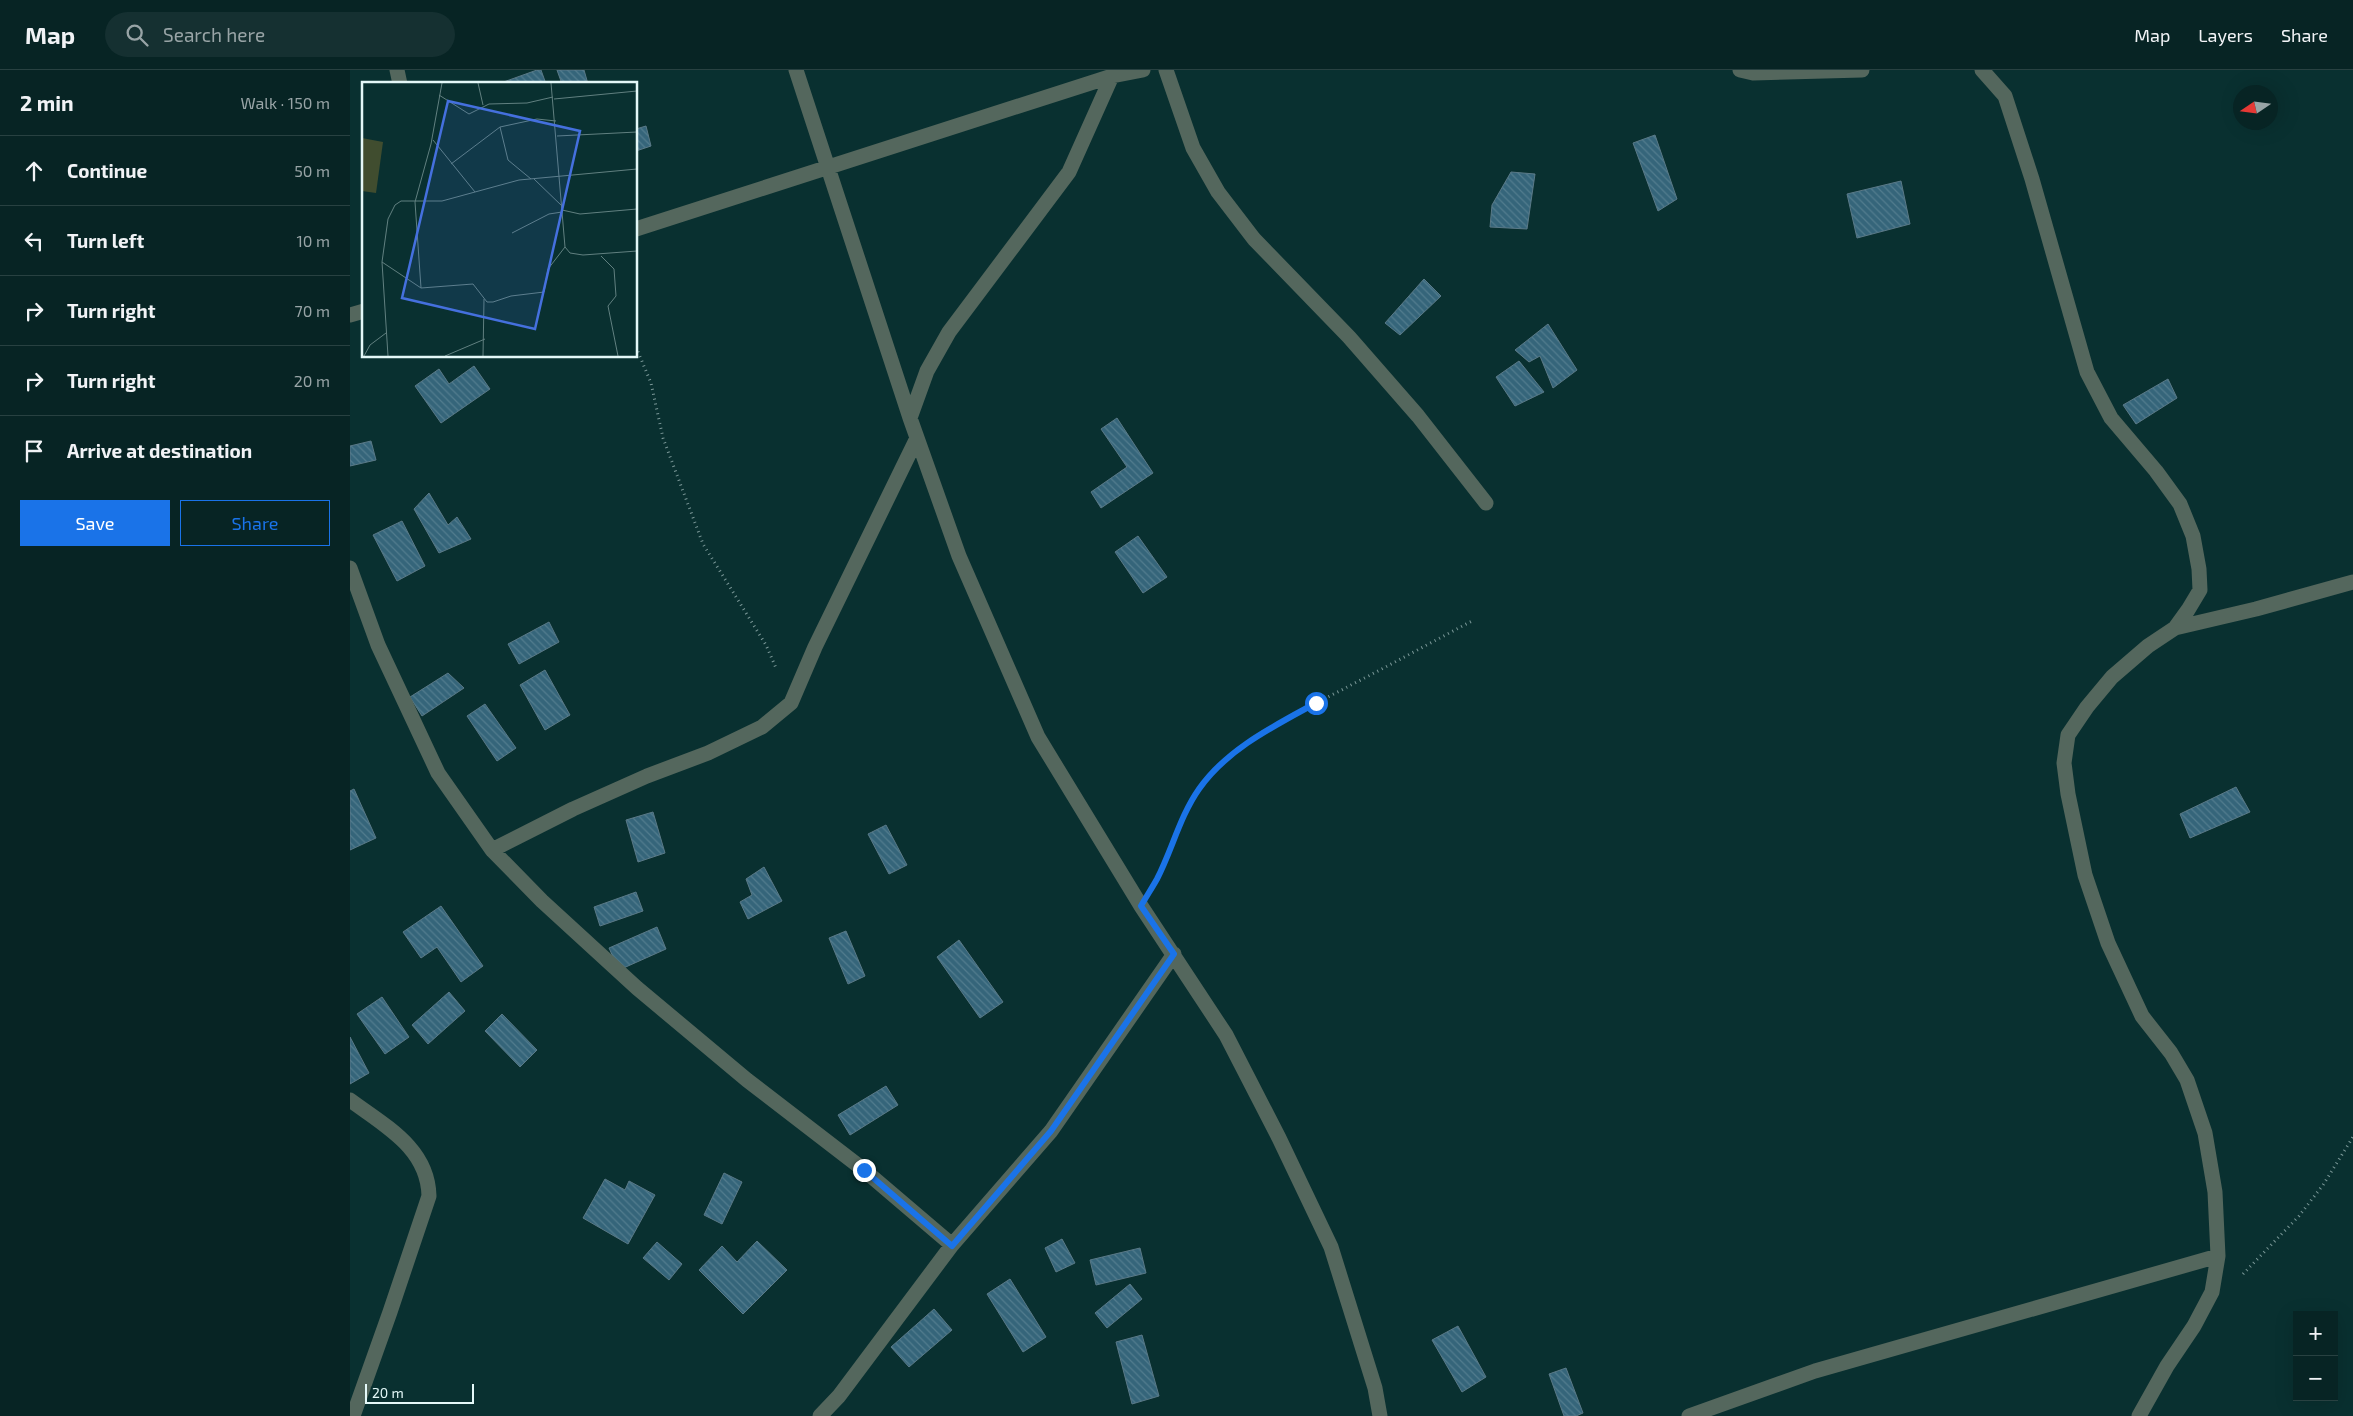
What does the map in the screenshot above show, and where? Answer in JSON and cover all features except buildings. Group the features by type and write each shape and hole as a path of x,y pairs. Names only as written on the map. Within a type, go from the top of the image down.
{"street":[{"path":"796,70 910,418 959,556 1038,737 1141,906 1226,1035 1331,1247 1375,1388 1380,1416"},
{"path":"638,228 1112,76 1143,70"},
{"path":"1166,70 1193,148 1218,192 1254,239 1349,337 1418,416 1486,502"},
{"path":"1740,70 1752,73 1862,70"},
{"path":"1982,70 2005,96 2032,179 2088,372 2110,418 2156,471 2180,504 2193,536 2199,569 2200,590 2175,628"},
{"path":"910,418 927,371 949,332 1069,172 1112,76"},
{"path":"492,850 573,809 647,776 708,754 762,728 791,703 814,647 917,438"},
{"path":"350,568 378,645 438,773 492,850 542,901 636,988 747,1080 864,1170 952,1246"},
{"path":"2139,1416 2166,1366 2194,1326 2212,1292 2218,1256 2215,1192 2205,1133 2187,1080 2171,1053 2142,1016 2108,943 2084,875 2068,794 2064,763 2068,735 2093,699 2112,677 2148,646 2175,628 2256,609 2353,582"},
{"path":"820,1416 839,1396 952,1246 1051,1131 1174,954"},
{"path":"350,1100 399,1136 423,1166 428,1180 428,1196 421,1222 353,1416"},
{"path":"1689,1416 1815,1370 2218,1256"}],"path":[{"path":"638,352 650,383 663,438 703,544 766,644 791,703"},
{"path":"1141,906 1157,879 1178,830 1199,790 1215,770 1242,747 1278,724 1472,620"},
{"path":"2241,1277 2299,1216 2323,1185 2353,1137"}],"route":[{"path":"864,1170 952,1246 1051,1131 1174,954 1141,906 1157,879 1178,830 1199,790 1215,770 1242,747 1316,703"}]}
